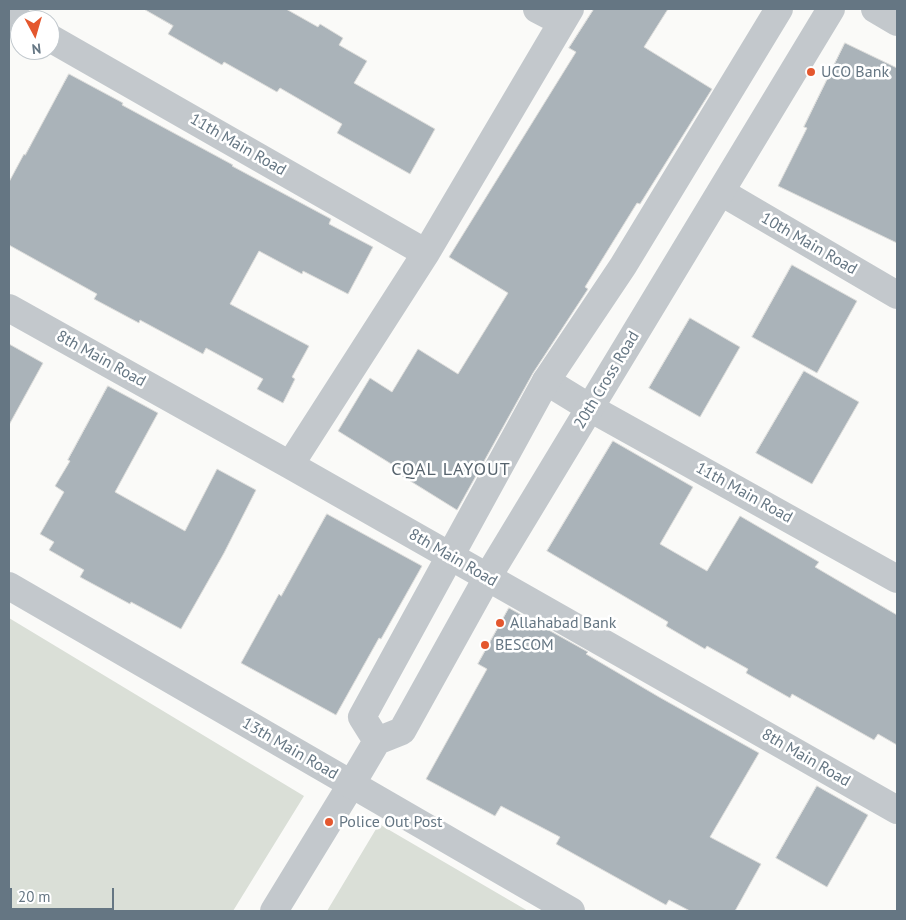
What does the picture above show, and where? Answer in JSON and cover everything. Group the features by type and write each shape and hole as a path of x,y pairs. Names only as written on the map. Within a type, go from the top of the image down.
{"street":[{"path":"290,465 426,253 566,15 537,9"},
{"path":"274,911 377,741 362,717 546,381 623,266 779,9"},
{"name":"20th Cross Road","path":"377,741 402,731 487,578 831,9"},
{"path":"875,9 897,22"},
{"name":"11th Main Road","path":"60,44 426,253"},
{"name":"10th Main Road","path":"720,192 897,295"},
{"name":"8th Main Road","path":"9,308 290,465 897,810"},
{"name":"11th Main Road","path":"546,381 590,408 897,579"},
{"name":"13th Main Road","path":"9,586 571,911"}],"shaded area":[{"path":"9,618 304,796 233,911 9,911"},
{"path":"379,824 528,911 327,911"}],"building":[{"path":"144,9 286,9 318,27 320,24 343,38 339,45 367,61 354,83 435,129 410,174 337,133 342,124 280,88 277,92 224,62 222,65 168,34 173,26"},
{"path":"594,9 668,9 644,47 712,89 640,204 637,203 585,287 588,289 533,373 457,510 399,474 401,470 338,431 370,378 392,392 418,349 458,374 508,293 449,257 576,52 569,48"},
{"path":"845,43 897,68 897,243 778,186 807,128 804,127"},
{"path":"69,74 232,166 331,219 329,224 373,247 348,294 303,271 302,274 259,251 230,304 309,346 292,377 295,379 283,403 257,389 263,379 206,348 203,354 140,320 139,323 94,299 97,294 9,245 9,182"},
{"path":"792,265 857,301 817,373 752,337"},
{"path":"690,318 740,347 700,417 649,388"},
{"path":"9,344 43,363 9,425"},
{"path":"804,371 859,402 812,484 756,453"},
{"path":"108,386 158,413 115,492 185,531 217,469 256,490 224,553 181,629 80,577 84,570 49,550 54,542 40,534 64,492 55,486 70,461 68,460"},
{"path":"613,441 693,487 660,544 707,571 740,516 819,562 815,567 897,615 897,745 878,734 874,740 792,694 790,698 746,673 748,669 707,646 705,649 666,626 668,622 547,551"},
{"path":"327,514 422,566 336,715 241,663 279,594 281,596"},
{"path":"509,608 588,652 586,654 659,697 759,753 710,837 761,864 735,911 690,911 669,900 666,905 556,844 560,837 501,806 495,816 426,779 487,669 478,664"},
{"path":"817,786 868,815 827,887 776,858"}],"place":[{"name":"UCO Bank","path":"811,72"},
{"name":"Allahabad Bank","path":"500,623"},
{"name":"BESCOM","path":"485,645"},
{"name":"Police Out Post","path":"329,822"}],"district":[{"name":"CQAL LAYOUT","path":"451,470"}]}
